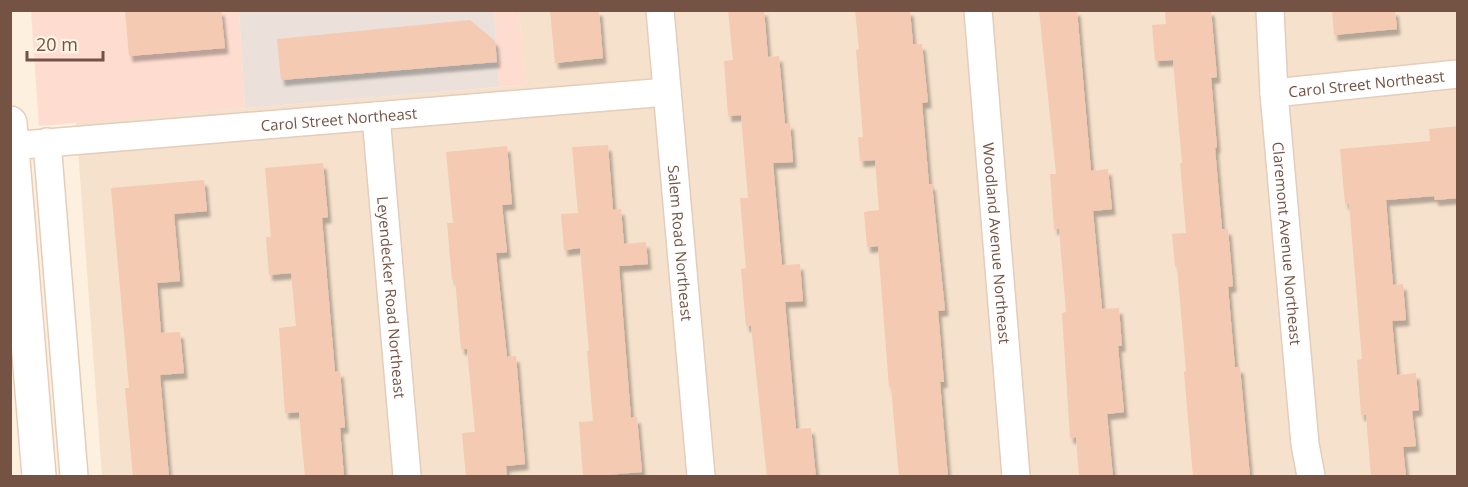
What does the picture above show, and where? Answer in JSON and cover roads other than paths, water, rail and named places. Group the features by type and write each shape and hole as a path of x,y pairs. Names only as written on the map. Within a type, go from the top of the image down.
{"main road":[{"path":"11,138 39,477"}],"street":[{"name":"Salem Road Northeast","path":"660,10 701,477"},
{"name":"Woodland Avenue Northeast","path":"978,10 1016,477"},
{"name":"Claremont Avenue Northeast","path":"1270,10 1274,93 1305,444 1311,477"},
{"name":"Carol Street Northeast","path":"1274,93 1458,74"},
{"name":"Carol Street Northeast","path":"11,138 47,142 667,92"},
{"name":"Leyendecker Road Northeast","path":"376,116 407,477"},
{"path":"47,142 74,477"}]}
